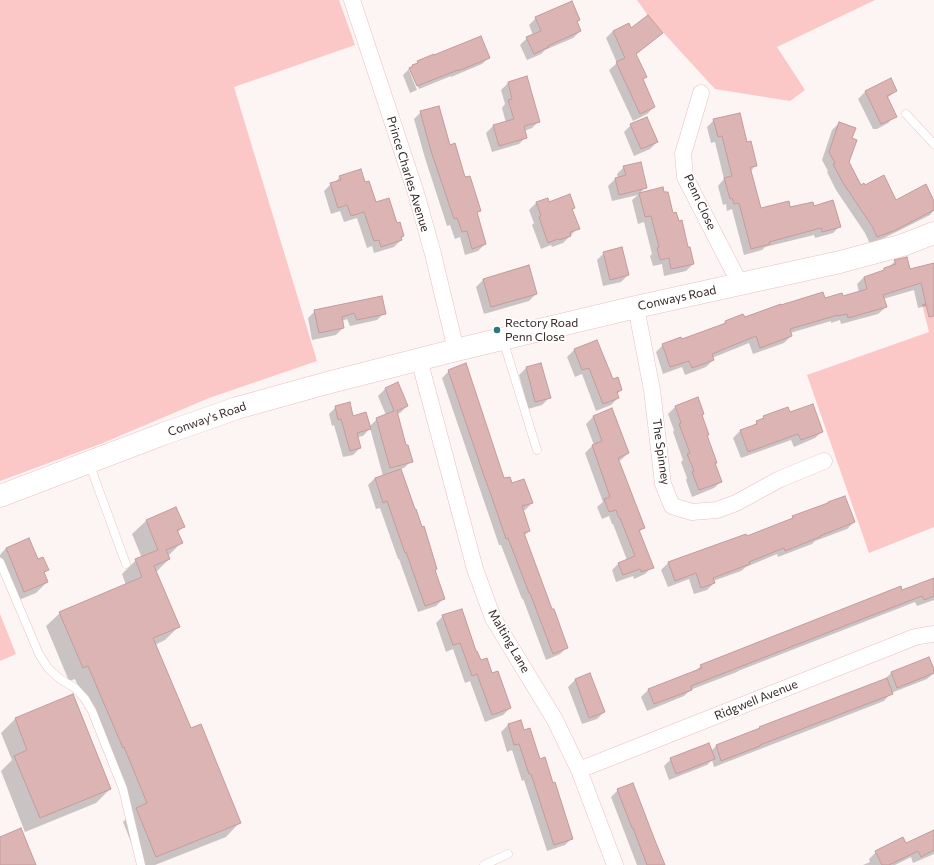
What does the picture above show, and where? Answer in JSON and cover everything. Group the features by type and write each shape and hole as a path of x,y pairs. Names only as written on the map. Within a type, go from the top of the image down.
{"main road":[{"name":"Conways Road","path":"419,359 840,262 903,245 934,233"},
{"name":"Conway's Road","path":"0,496 162,434 237,408 419,359"}],"street":[{"name":"Prince Charles Avenue","path":"352,0 416,193 433,254 456,350"},
{"name":"Penn Close","path":"701,93 683,154 685,177 740,284"},
{"name":"The Spinney","path":"636,308 652,390 663,484 672,506 692,512 717,510 736,503 780,479 824,461"},
{"name":"Malting Lane","path":"419,359 475,569 493,618 555,720 579,770 615,865"},
{"name":"Ridgwell Avenue","path":"579,770 915,637 934,634"}],"lane":[{"path":"906,114 934,144"},
{"path":"502,339 537,450"},
{"path":"89,462 126,564"},
{"path":"0,562 39,654 48,668 60,679 75,688 85,698 92,711 123,789 141,865"},
{"path":"484,865 508,854"}],"shaded area":[{"path":"0,0 339,0 355,45 234,87 317,361 209,398 103,443 0,481"},
{"path":"637,0 875,0 777,47 805,90 790,101 715,89 649,17"},
{"path":"934,302 934,527 869,553 807,375 929,332 922,304"},
{"path":"0,614 16,654 0,661"}],"building":[{"path":"572,1 580,20 577,21 581,31 534,54 526,37 541,31 535,17"},
{"path":"648,15 663,33 636,54 647,77 643,79 655,107 640,114 616,62 625,58 613,31 629,23 631,28"},
{"path":"481,36 490,58 417,86 409,68 418,63 417,61"},
{"path":"527,76 540,122 524,126 527,138 499,146 493,125 514,119 508,100 512,99 508,82"},
{"path":"891,78 897,91 887,96 897,117 881,124 865,91"},
{"path":"439,106 450,145 455,143 465,177 470,176 481,211 477,212 486,244 472,249 467,231 462,232 457,218 454,219 431,151 420,111"},
{"path":"740,113 747,142 751,141 757,166 750,167 761,208 789,201 790,207 813,202 814,206 833,200 841,227 822,232 821,228 769,242 770,244 751,249 739,203 734,204 732,198 730,199 724,178 732,176 722,136 718,137 713,119"},
{"path":"647,117 658,142 641,149 630,124"},
{"path":"839,122 856,128 852,138 857,140 849,162 861,185 864,183 865,185 884,175 896,200 926,184 934,201 934,210 896,230 877,237 872,226 843,183 833,164 835,163 829,152"},
{"path":"641,162 647,188 619,195 615,178 626,175 623,166"},
{"path":"361,169 365,182 369,181 376,202 389,198 397,223 400,222 404,236 401,237 402,240 381,247 379,240 374,241 364,212 351,216 347,205 338,208 330,183 341,180 339,176"},
{"path":"663,187 664,192 668,192 673,213 676,212 679,221 682,220 688,247 690,247 694,264 671,269 669,258 660,260 657,248 659,247 651,216 645,217 639,193"},
{"path":"570,194 575,208 572,209 580,229 570,232 571,236 548,243 539,217 541,216 536,202 548,198 549,202"},
{"path":"622,247 629,275 610,280 603,252"},
{"path":"907,257 910,269 934,263 934,316 929,317 921,283 883,295 887,307 848,318 847,314 838,315 790,329 792,336 760,348 756,336 712,354 714,360 692,368 689,361 670,367 662,344 681,337 682,339 726,323 725,321 743,314 745,317 781,304 823,292 825,298 842,293 843,296 867,289 864,277 896,264 894,260"},
{"path":"529,265 537,294 491,307 483,279"},
{"path":"382,296 386,314 357,320 354,313 342,317 344,328 319,333 314,310"},
{"path":"597,340 613,379 618,377 622,390 617,392 619,398 603,404 589,368 582,370 574,349"},
{"path":"466,363 504,478 510,477 512,483 524,479 533,503 522,506 530,531 524,533 568,648 553,654 508,538 506,539 448,370"},
{"path":"541,363 551,398 535,402 526,367"},
{"path":"398,382 408,406 397,411 406,445 408,445 413,462 390,468 376,418 394,411 385,388"},
{"path":"698,397 709,435 707,435 722,482 699,490 692,472 694,471 687,454 690,453 679,424 681,423 675,406"},
{"path":"350,402 353,416 366,412 371,429 357,433 361,448 350,451 341,419 338,420 335,406"},
{"path":"813,404 823,432 801,440 798,434 748,452 740,430 757,424 756,421 764,418 763,416 788,407 790,412"},
{"path":"612,408 629,453 618,458 645,528 639,530 654,568 641,572 640,569 623,575 618,563 635,556 616,510 609,512 604,499 610,497 592,445 602,441 593,416"},
{"path":"401,469 422,527 424,526 437,569 435,570 445,599 425,606 387,501 383,503 375,478"},
{"path":"845,496 855,522 785,551 784,548 749,562 750,564 713,578 715,583 701,588 696,573 675,581 668,562 746,534 747,536 793,518 792,516"},
{"path":"176,507 185,527 177,530 183,543 166,550 170,559 154,566 180,627 153,638 191,728 201,724 241,823 156,857 136,808 147,803 88,666 83,668 59,612 142,577 135,559 158,550 146,520"},
{"path":"29,538 38,559 43,557 49,570 44,572 48,582 24,592 6,548"},
{"path":"934,578 934,596 924,600 922,596 852,623 691,686 692,690 654,704 648,689 702,668 700,665 901,586 902,590"},
{"path":"462,609 476,651 481,660 487,658 492,673 498,671 511,708 492,715 477,674 472,676 460,643 453,645 442,615"},
{"path":"929,657 934,673 897,688 891,672"},
{"path":"590,673 605,712 589,718 575,679"},
{"path":"887,678 893,694 721,761 716,745"},
{"path":"73,694 111,789 40,818 14,756 27,750 15,718"},
{"path":"521,720 524,730 530,728 540,759 545,757 553,783 555,782 573,839 554,845 531,774 529,774 519,744 514,745 508,724"},
{"path":"709,743 715,759 676,774 670,758"},
{"path":"633,783 665,865 647,865 632,828 617,789"},
{"path":"21,828 36,865 0,865 0,837"},
{"path":"934,830 934,850 921,857 918,851 889,865 882,865 875,851 903,837 906,843"}],"place":[{"name":"Rectory Road Penn Close","path":"497,330"}]}
